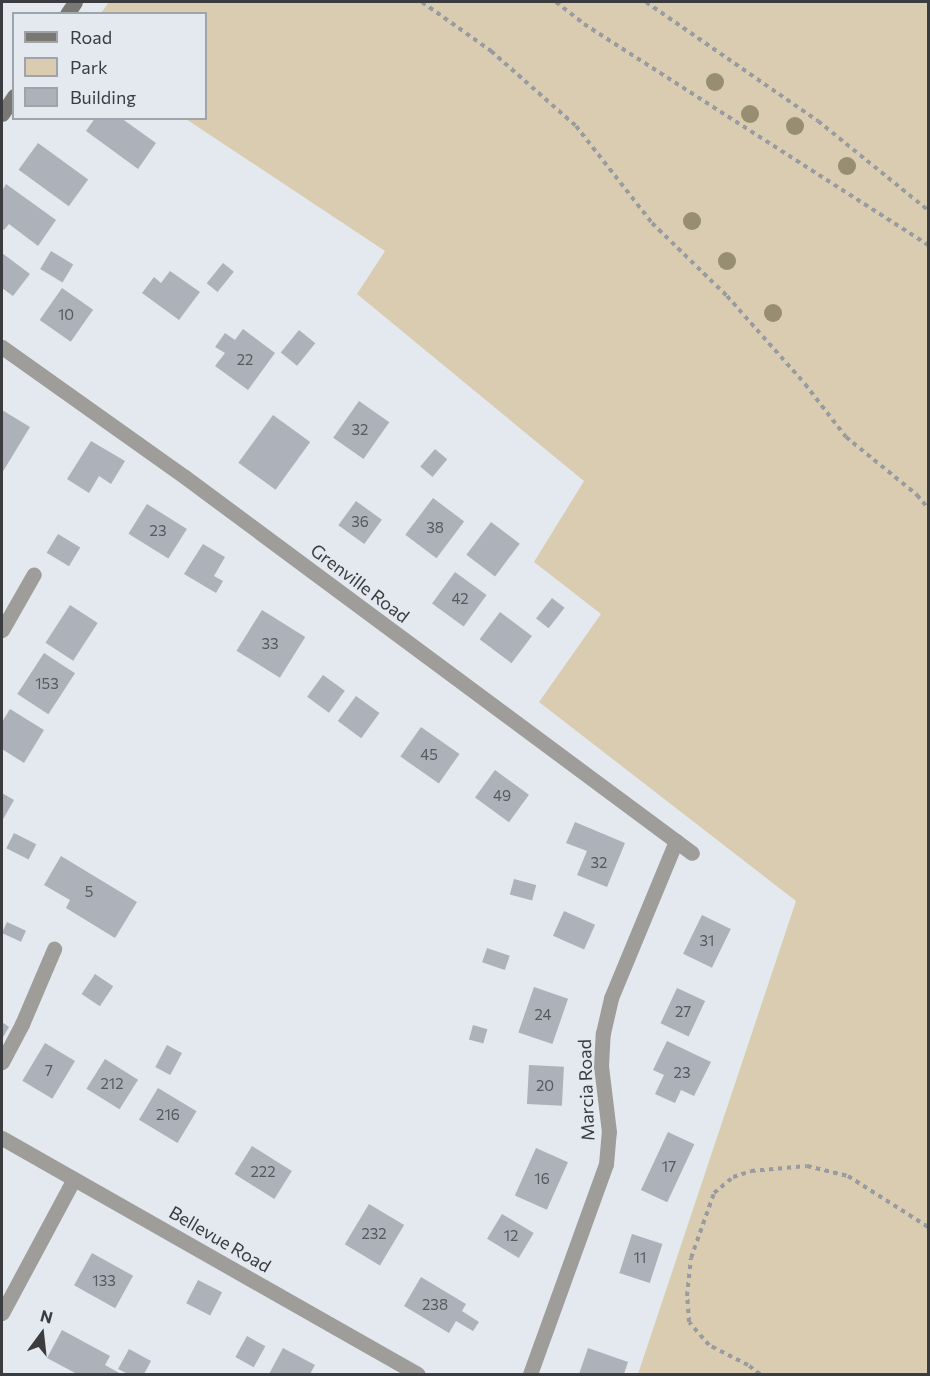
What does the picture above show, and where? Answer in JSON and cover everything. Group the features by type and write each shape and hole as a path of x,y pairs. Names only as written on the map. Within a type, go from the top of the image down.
{"main road":[{"path":"2,114 12,99"}],"street":[{"name":"Grenville Road","path":"2,347 185,477 692,853"},
{"path":"2,630 34,574"},
{"name":"Marcia Road","path":"530,1374 606,1164 609,1132 601,1066 603,1032 611,998 676,841"},
{"path":"2,1062 22,1024 54,949"},
{"name":"Bellevue Road","path":"2,1138 418,1374"},
{"path":"2,1313 74,1179"},
{"path":"385,1374 393,1360"}],"path":[{"path":"422,2 491,51 576,126 652,223 727,296 805,384 846,437 917,495 928,508"},
{"path":"556,2 584,24 928,245"},
{"path":"646,2 818,121 928,210"},
{"path":"760,1374 748,1365 709,1345 689,1322 687,1296 691,1258 714,1193 733,1177 751,1171 807,1166 848,1176 928,1227"}],"green space":[{"path":"109,2 928,2 928,1374 638,1374 796,901 539,702 601,614 534,562 584,481 357,294 385,251 188,120 207,120 207,12 102,12"}],"building":[{"path":"94,120 124,120 156,143 138,169 86,131"},
{"path":"38,143 88,179 69,206 19,170"},
{"path":"6,184 56,220 38,246 9,224 4,230 2,228 2,191"},
{"path":"51,251 73,264 62,282 40,269"},
{"path":"2,253 30,274 13,296 2,288"},
{"path":"223,263 234,272 218,292 207,283"},
{"path":"170,271 200,292 179,320 142,293 154,277 161,283"},
{"path":"62,288 93,310 71,342 40,320"},
{"path":"243,329 275,353 248,390 215,366 225,353 215,347 225,333 235,340"},
{"path":"299,330 315,343 297,366 281,353"},
{"path":"359,401 389,422 363,459 333,438"},
{"path":"2,410 30,427 2,473"},
{"path":"273,415 310,442 276,490 238,463"},
{"path":"91,441 125,461 111,484 99,476 89,493 67,479"},
{"path":"435,449 447,459 432,477 420,467"},
{"path":"433,498 464,521 436,558 405,535"},
{"path":"356,501 382,520 364,544 338,525"},
{"path":"147,504 187,529 168,559 128,534"},
{"path":"491,522 520,544 495,576 466,555"},
{"path":"58,534 80,547 69,566 47,553"},
{"path":"203,544 225,557 214,576 223,581 216,593 184,574"},
{"path":"455,572 487,595 464,626 432,604"},
{"path":"552,598 565,608 549,628 536,618"},
{"path":"70,605 98,623 73,661 45,643"},
{"path":"262,610 305,637 280,678 237,651"},
{"path":"500,612 532,636 511,663 480,639"},
{"path":"44,653 75,673 48,714 17,694"},
{"path":"323,675 345,691 329,713 307,697"},
{"path":"356,696 379,713 361,738 338,721"},
{"path":"10,709 44,730 24,763 2,749 2,722"},
{"path":"421,727 460,754 439,783 400,756"},
{"path":"495,770 529,795 509,822 475,798"},
{"path":"2,793 14,800 2,821"},
{"path":"575,822 625,843 607,887 577,875 587,851 566,843"},
{"path":"14,833 36,844 29,859 6,848"},
{"path":"61,856 137,902 115,938 66,908 70,900 44,885"},
{"path":"514,879 536,885 532,900 510,894"},
{"path":"564,911 595,925 584,949 553,936"},
{"path":"702,915 731,929 712,968 683,954"},
{"path":"7,922 26,931 21,942 2,933"},
{"path":"487,948 510,956 505,970 482,962"},
{"path":"95,974 113,986 100,1006 82,994"},
{"path":"534,987 568,999 552,1044 518,1032"},
{"path":"677,988 705,1001 689,1036 661,1023"},
{"path":"2,1022 9,1027 2,1039"},
{"path":"473,1025 487,1029 483,1044 469,1039"},
{"path":"667,1041 711,1062 694,1096 681,1090 675,1103 655,1094 664,1075 653,1070"},
{"path":"45,1043 75,1061 52,1099 22,1081"},
{"path":"167,1045 182,1053 170,1075 155,1067"},
{"path":"105,1059 138,1080 120,1109 86,1089"},
{"path":"529,1065 564,1067 562,1106 527,1104"},
{"path":"158,1088 197,1111 178,1143 139,1120"},
{"path":"668,1132 694,1144 667,1202 641,1190"},
{"path":"252,1146 292,1171 274,1199 235,1174"},
{"path":"536,1148 568,1162 547,1210 515,1196"},
{"path":"369,1204 404,1225 380,1265 345,1244"},
{"path":"502,1214 534,1233 519,1258 487,1239"},
{"path":"632,1234 662,1244 650,1283 619,1273"},
{"path":"92,1253 133,1276 115,1308 74,1285"},
{"path":"421,1277 466,1304 462,1311 479,1322 473,1331 456,1321 449,1333 404,1306"},
{"path":"198,1280 222,1292 210,1315 186,1303"},
{"path":"62,1330 110,1356 105,1365 121,1374 77,1374 47,1358"},
{"path":"247,1336 265,1346 254,1367 235,1357"},
{"path":"283,1348 315,1365 310,1374 269,1374"},
{"path":"588,1348 628,1362 624,1374 579,1374"},
{"path":"129,1349 151,1361 144,1374 128,1374 118,1369"}]}
